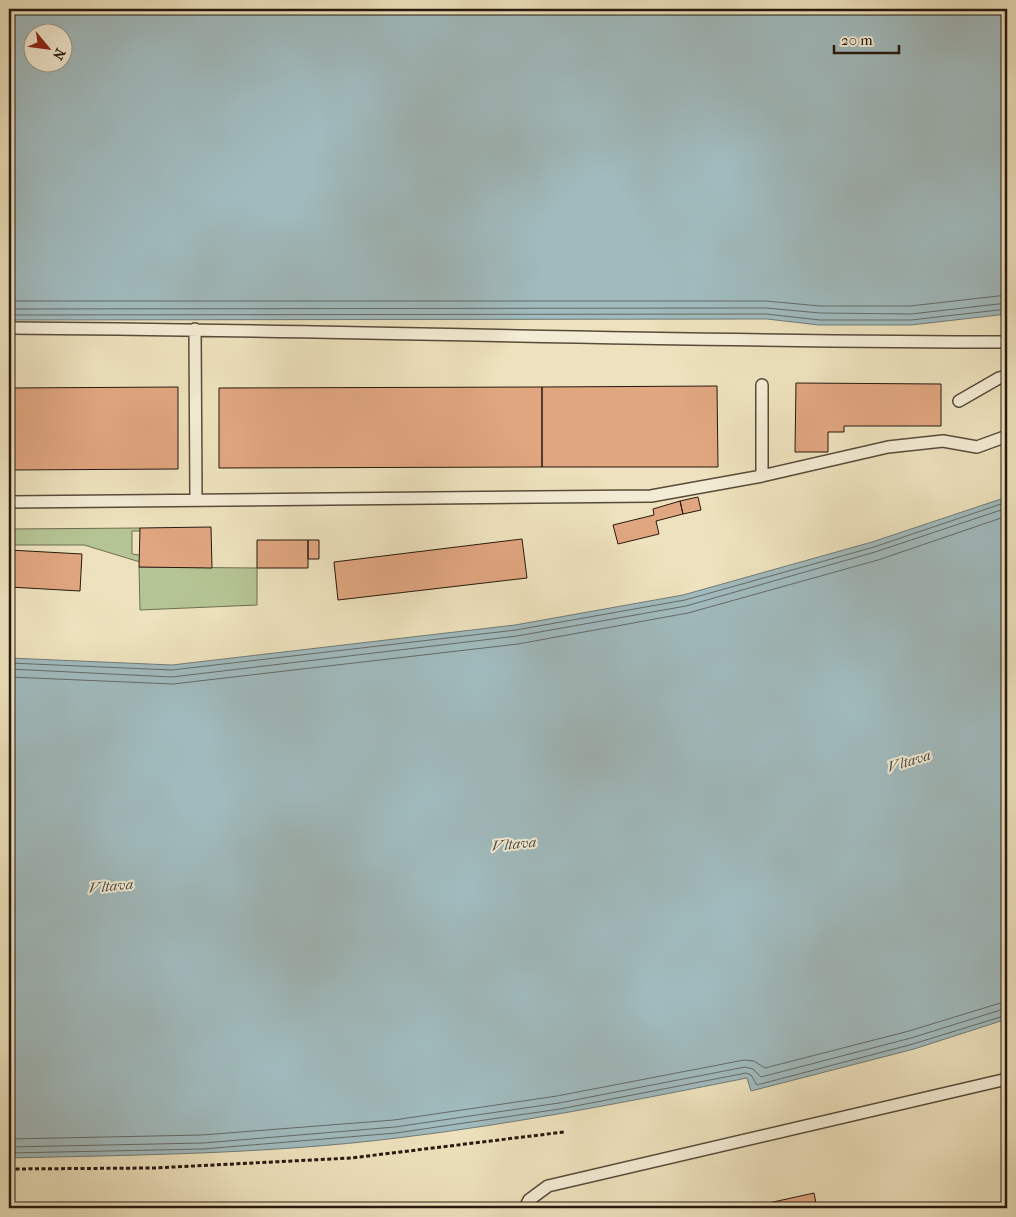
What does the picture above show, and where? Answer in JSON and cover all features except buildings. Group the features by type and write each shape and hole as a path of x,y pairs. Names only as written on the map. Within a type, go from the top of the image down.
{"lane":[{"path":"9,328 451,333 840,342 1007,342"},
{"path":"195,329 196,500"},
{"path":"959,401 999,378 1007,376"},
{"path":"762,385 762,476"},
{"path":"9,502 651,496 762,476 888,448 943,441 977,447 1007,436"},
{"path":"525,1208 529,1200 548,1186 1007,1079"}],"path":[{"path":"9,1169 154,1168 351,1158 564,1132"}],"green space":[{"path":"140,528 140,531 132,531 132,554 140,555 140,562 84,545 9,545 9,529"},
{"path":"139,567 257,568 257,605 140,610"}],"water":[{"path":"9,9 1007,9 1007,314 911,325 819,325 767,319 9,320"},
{"name":"Vltava","path":"1007,497 1007,1019 914,1049 751,1091 747,1078 529,1119 349,1143 252,1151 9,1158 9,658 172,665 515,625 683,595 872,542"}]}
